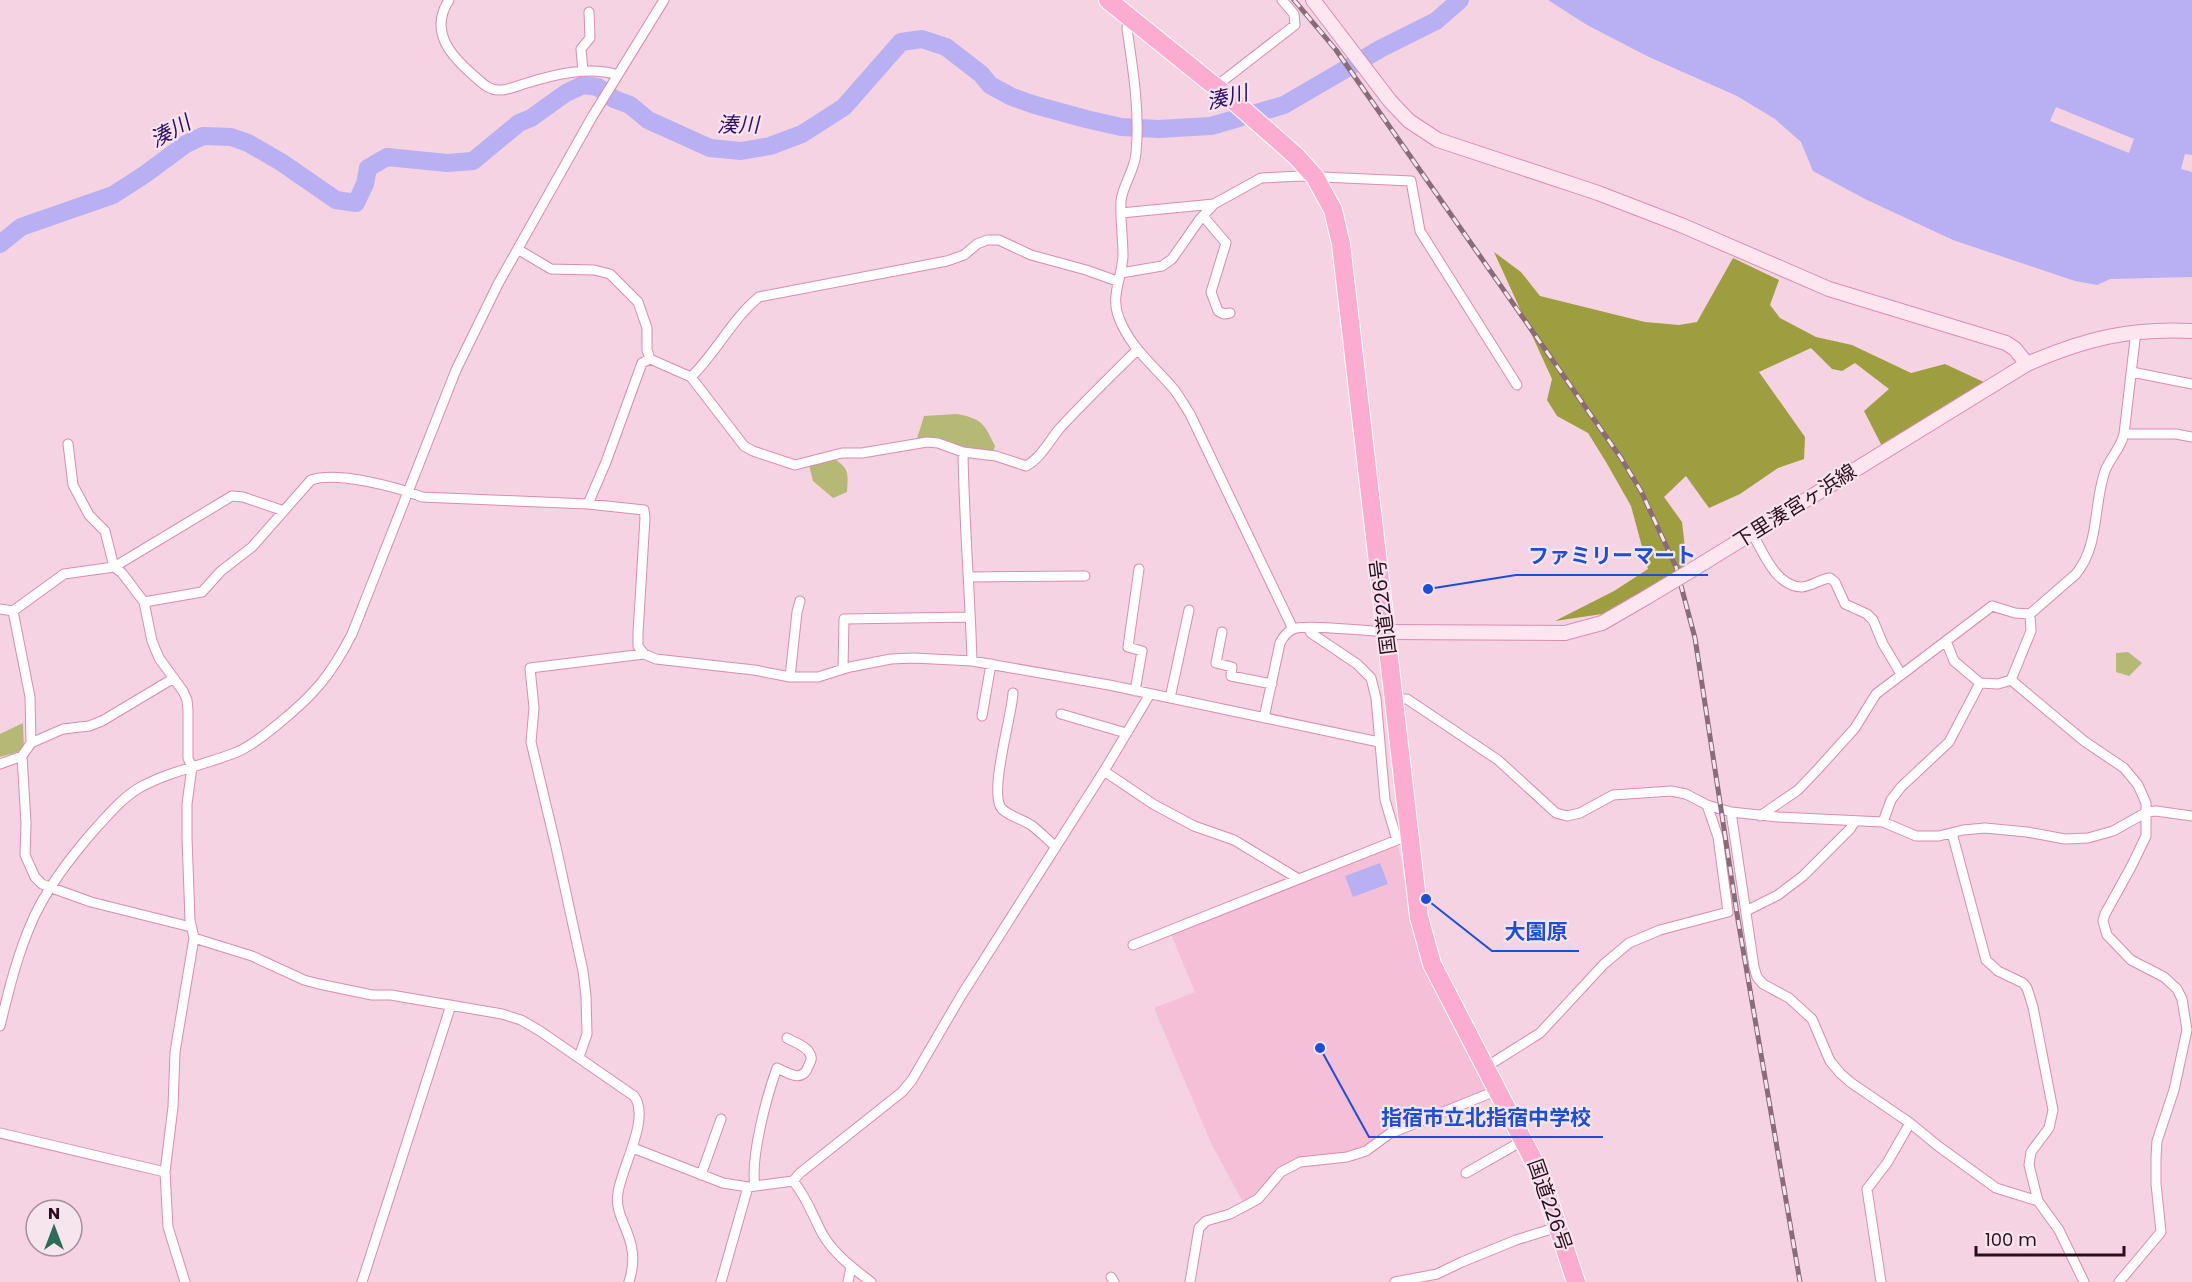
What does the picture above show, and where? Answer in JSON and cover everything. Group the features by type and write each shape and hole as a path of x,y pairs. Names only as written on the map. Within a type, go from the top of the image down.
{"highway":[{"name":"国道226号","path":"1107,0 1236,104 1296,156 1315,177 1332,210 1341,244 1394,699 1403,838 1419,917 1432,964 1539,1171 1576,1282"}],"main road":[{"path":"1313,0 1408,121 1438,140 1598,193 1681,225 1829,290 2006,343 2015,349 2026,364"},
{"name":"下里湊宮ヶ浜線","path":"1386,632 1565,633 1602,623 2026,364 2079,344 2108,336 2136,331 2192,331"}],"street":[{"path":"449,0 444,8 441,21 442,37 450,52 488,88 499,91 583,71 604,71 616,78"},
{"path":"0,1026 10,984 30,926 81,845 125,797 152,781 239,751 294,711 324,681 334,667 352,634 407,491 466,349 494,293 600,106 664,0"},
{"path":"1215,87 1295,26 1294,14 1282,0"},
{"path":"583,71 581,50 590,38 590,12"},
{"path":"1128,17 1127,29 1136,113 1136,151 1135,163 1121,200 1123,258 1115,305 1120,320 1137,351 1174,389 1190,414 1293,629"},
{"path":"691,377 704,365 748,306 759,297 947,261 964,255 976,244 987,240 999,240 1032,255 1119,277 1162,266 1172,259 1214,204 1261,178 1315,177 1411,181 1419,231 1516,385"},
{"path":"1121,213 1214,204"},
{"path":"1203,216 1226,243 1211,292 1218,311 1224,314 1230,313"},
{"path":"519,250 551,269 594,270 610,274 638,302 647,328 647,350 650,359 691,377 744,446 783,463 795,465 842,453 862,453 927,442 938,443 963,452 996,456 1026,466 1035,461 1069,419 1137,351"},
{"path":"1760,816 1798,790 1855,728 1876,694 1901,674 1992,606 2015,613 2030,614 2083,566 2096,524 2105,472 2122,443 2136,331"},
{"path":"588,504 642,363 650,359"},
{"path":"2132,372 2192,384"},
{"path":"2124,434 2176,434 2192,437"},
{"path":"69,444 73,485 89,515 105,531 114,567 122,573 144,602 152,641 159,658 183,691 189,710 188,758 192,767 187,815 191,927 194,938 175,1052 173,1107 165,1172 168,1227 185,1282"},
{"path":"963,452 972,661"},
{"path":"144,602 202,592 221,571 252,547 311,480 335,476 407,491 422,497 588,504 644,510 638,646 644,654"},
{"path":"0,609 13,611 64,574 114,567 232,496 243,497 284,511"},
{"path":"1752,533 1776,574 1785,582 1801,587 1826,578 1835,582 1845,604 1868,614 1873,620 1882,644 1901,674"},
{"path":"1135,691 1142,651 1128,647 1139,569"},
{"path":"969,577 1085,576"},
{"path":"790,677 800,601"},
{"path":"1170,699 1189,610"},
{"path":"13,611 30,697 31,743"},
{"path":"2011,680 2031,631 2030,614"},
{"path":"843,669 844,619 970,617"},
{"path":"1133,945 1297,878 1403,838 1384,800 1376,698 1371,678 1363,668 1311,633 1308,628"},
{"path":"1264,718 1283,636 1293,629 1308,628 1386,632"},
{"path":"1222,632 1216,663 1232,668 1231,675 1272,684"},
{"path":"1946,640 1954,661 1980,683 1998,684 2011,680"},
{"path":"579,1057 587,1034 583,970 531,742 534,708 530,668 644,654 656,659 754,670 790,677 818,677 891,659 972,661 1135,691 1379,742"},
{"path":"982,716 991,664"},
{"path":"0,764 22,756 31,743 63,729 102,722 174,678"},
{"path":"2011,680 2084,741 2131,774 2138,785 2147,812 2146,836 2105,914 2104,928 2107,935 2131,960 2164,977 2177,989 2190,1026 2174,1090 2157,1141 2156,1184 2161,1232 2119,1282"},
{"path":"1883,822 1891,800 1901,787 1948,742 1980,683"},
{"path":"1013,693 1013,708 999,771 997,799 1002,809 1030,824 1056,847"},
{"path":"633,1148 723,1183 752,1187 794,1181 800,1173 902,1092 912,1080 961,996 1104,771 1150,694"},
{"path":"1394,699 1407,699 1498,760 1556,813 1567,816 1580,813 1613,795 1630,792 1671,791 1686,794 1707,805 1731,812 1760,816 1883,822 1916,836 1928,837 1985,828 2065,839 2088,838 2113,831 2147,812 2192,816"},
{"path":"1061,714 1126,733"},
{"path":"22,756 26,823 25,855 34,877 42,884 91,902 191,927"},
{"path":"1104,771 1153,804 1194,826 1234,840 1297,878"},
{"path":"1486,1067 1540,1033 1604,964 1629,943 1660,930 1728,912 1718,837 1707,805"},
{"path":"1731,812 1758,977 1763,984 1789,998 1812,1019 1820,1033 1827,1054 1840,1073 1996,1188 2038,1201"},
{"path":"1746,911 1778,895 1803,876 1850,829 1855,821"},
{"path":"1952,833 1986,960 1998,971 2023,983 2033,1007 2053,1110 2049,1128 2031,1152 2029,1160 2038,1201 2058,1230 2084,1282"},
{"path":"194,938 252,956 304,980 319,984 372,995 391,995 502,1014 521,1020 634,1096 639,1106 633,1148 617,1196 617,1206 632,1248 632,1273 629,1282"},
{"path":"0,984 10,984"},
{"path":"362,1282 451,1005"},
{"path":"721,1282 752,1187 766,1096 777,1068 798,1077 802,1076 806,1074 811,1059 811,1054 806,1049 787,1038"},
{"path":"1190,1282 1199,1228 1206,1221 1236,1212 1257,1200 1281,1172 1300,1162 1347,1157 1366,1151 1389,1134 1498,1090"},
{"path":"701,1175 722,1119"},
{"path":"1881,1282 1868,1189 1887,1163 1910,1123"},
{"path":"0,1133 165,1172"},
{"path":"1466,1173 1525,1140"},
{"path":"794,1181 827,1240 851,1267 871,1282"},
{"path":"1395,1282 1438,1278 1462,1262 1506,1244 1558,1227"},
{"path":"848,1282 851,1267"}],"shaded area":[{"path":"1548,0 2192,0 2192,277 2110,279 2097,285 2075,281 1953,240 1865,199 1813,171 1801,142 1775,119 1737,96 1649,57 1587,25"},
{"path":"1494,252 1521,272 1540,296 1645,322 1679,325 1697,322 1733,258 1779,280 1770,305 1780,318 1816,337 1852,345 1911,373 1945,364 1988,384 1883,448 1864,411 1889,389 1855,363 1842,371 1832,369 1811,348 1759,372 1805,437 1804,459 1778,468 1740,494 1709,508 1686,476 1664,497 1682,522 1688,574 1602,614 1555,621 1614,591 1648,569 1631,506 1606,462 1588,433 1557,416 1547,400 1552,379"},
{"path":"1398,845 1416,934 1491,1088 1387,1131 1363,1149 1351,1154 1299,1159 1244,1204 1211,1143 1154,1008 1195,992 1170,932"},
{"path":"1380,863 1388,884 1353,897 1345,876"}],"green space":[{"path":"957,414 981,423 995,446 993,452 965,449 932,438 917,439 924,416"},
{"path":"833,458 845,469 848,480 847,492 833,498 813,481 809,465"},
{"path":"2128,652 2142,663 2129,676 2116,672 2116,653"},
{"path":"23,723 24,750 0,757 0,734"}],"pier":[{"path":"2056,107 2134,139 2129,153 2050,121"},
{"path":"2185,154 2192,155 2192,172 2181,169"}],"waterway":[{"name":"湊川","path":"0,244 21,227 113,195 186,144 203,136 231,137 248,143 281,162 336,200 356,203 365,184 368,168 387,157 447,163 473,161 519,123 531,118 566,93 583,85 598,87 614,99 630,105 648,120 710,148 741,151 770,146 802,134 844,107 901,42 922,39 946,47 981,74 990,85 1012,97 1035,105 1121,127 1158,129 1211,126 1284,105 1380,49 1436,21 1460,0"}],"railway":[{"path":"1294,0 1336,50 1621,458 1641,491 1676,567 1695,638 1737,914 1800,1282"}],"place":[{"name":"ファミリーマート","path":"1428,589"},
{"name":"大園原","path":"1426,899"},
{"name":"指宿市立北指宿中学校","path":"1320,1048"}]}
